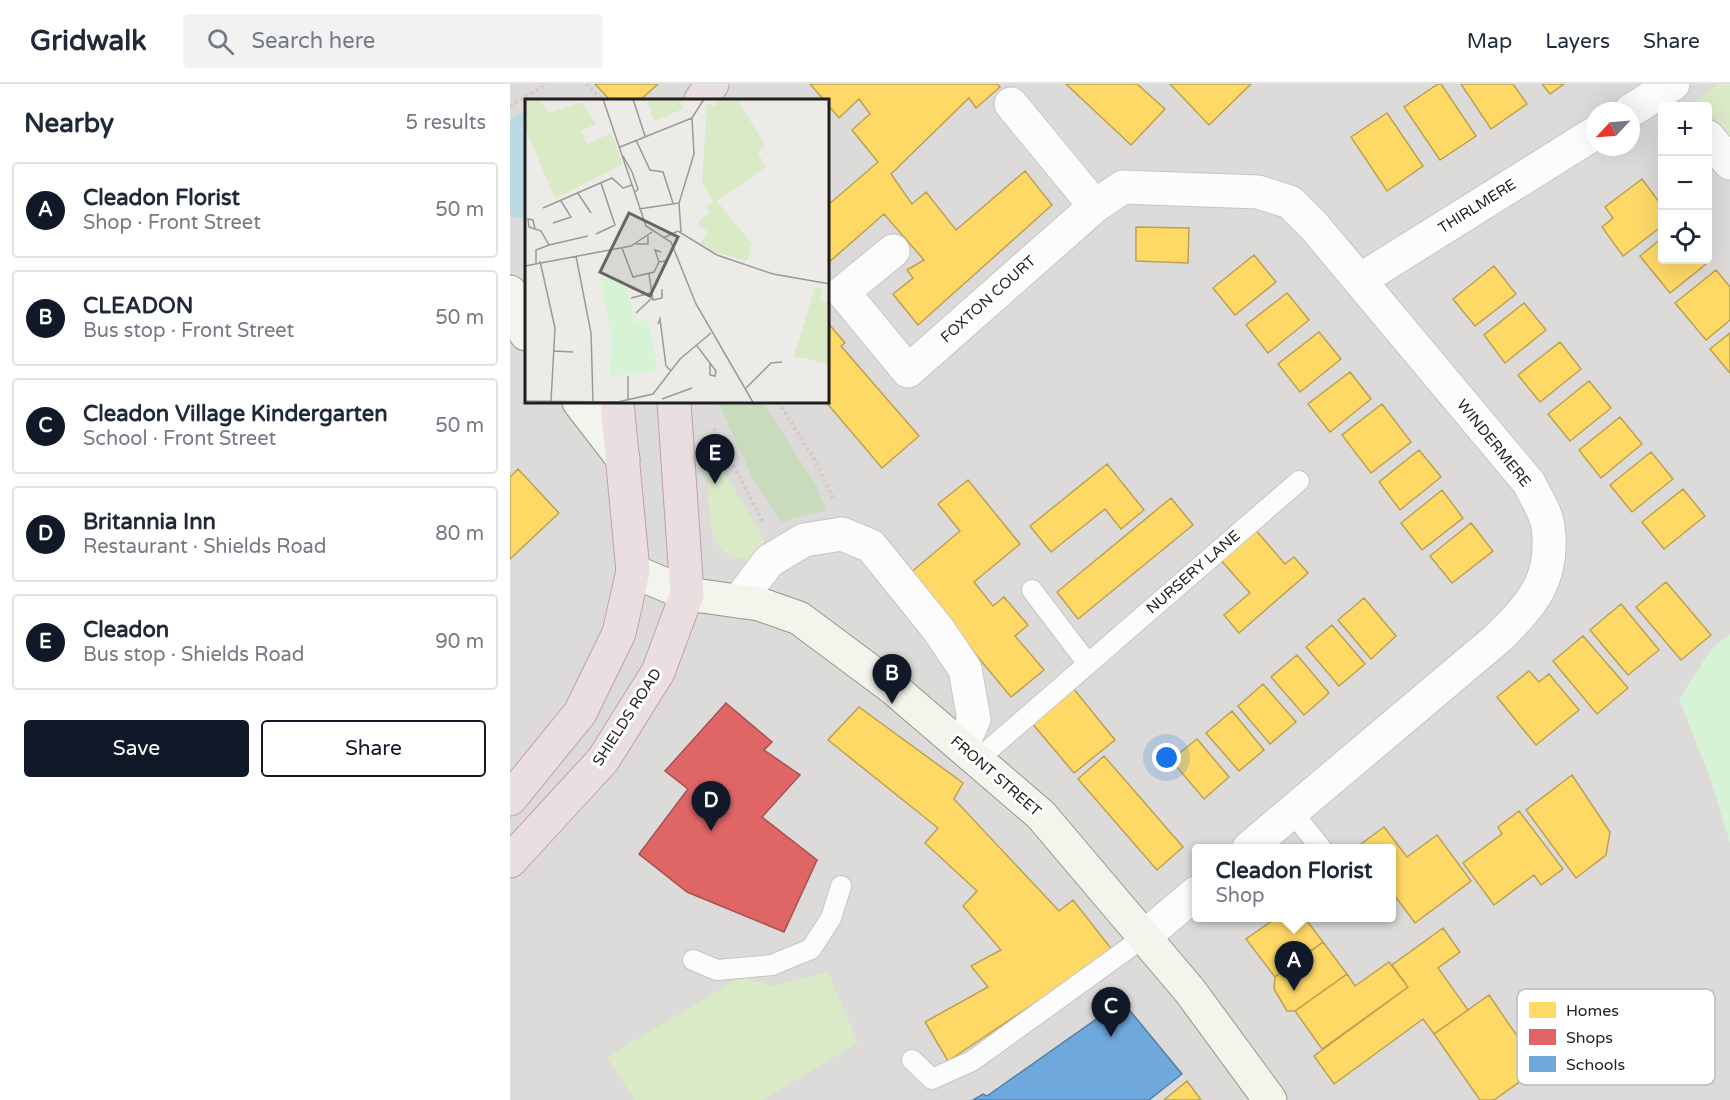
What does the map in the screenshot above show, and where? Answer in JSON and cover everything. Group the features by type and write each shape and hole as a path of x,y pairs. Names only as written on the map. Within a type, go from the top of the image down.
{"highway":[{"path":"510,799 580,713 619,633 633,571 616,404"},
{"name":"SHIELDS ROAD","path":"510,861 603,760 658,672 687,594 674,404"}],"street":[{"path":"1640,107 1673,93"},
{"path":"1011,104 1095,206"},
{"name":"THIRLMERE","path":"1360,280 1586,139"},
{"path":"1712,143 1730,163"},
{"name":"WINDERMERE","path":"1095,206 1123,187 1258,192 1290,202 1314,226 1360,280 1529,483 1548,524 1548,569 1530,606 1498,638 1255,844"},
{"name":"FOXTON COURT","path":"893,252 843,292 908,371 1095,206"},
{"path":"510,283 525,287"},
{"path":"510,292 515,314 525,332"},
{"path":"581,404 623,459"},
{"path":"739,601 769,561 804,540 842,534 871,546 938,629 965,669 974,719 969,753"},
{"name":"FRONT STREET","path":"633,571 687,594 759,604 799,618 893,688 1041,815 1190,991 1270,1100"},
{"path":"1144,937 1192,897"}],"lane":[{"name":"NURSERY LANE","path":"969,753 1088,664 1299,481"},
{"path":"1032,590 1088,664"},
{"path":"1292,812 1317,844"},
{"path":"693,960 717,970 772,965 811,949 831,918 841,886"},
{"path":"912,1060 932,1079 972,1061 1144,937"}],"path":[{"path":"510,106 547,84"},
{"path":"586,84 601,99"},
{"path":"779,404 813,457 837,506 842,534"},
{"path":"710,418 724,450 781,554"}],"shaded area":[{"path":"510,84 1730,84 1730,1100 510,1100"}],"green space":[{"path":"1718,84 1730,84 1730,137 1712,116 1712,102 1697,100"},
{"path":"719,404 764,404 817,487 826,510 781,522 752,477"},
{"path":"708,446 764,539 762,549 749,560 726,553 715,539 709,514"},
{"path":"1730,634 1730,843 1710,778 1679,699 1712,648"},
{"path":"828,972 858,1043 763,1100 635,1100 607,1057 741,977 772,986"}],"water":[{"path":"525,112 525,219 510,216 510,119"}],"building: Homes":[{"path":"595,84 658,84 641,99 609,99"},
{"path":"810,84 997,84 1000,87 976,108 969,98 891,174 912,204 926,192 956,230 1025,171 1052,205 918,325 893,294 913,278 907,270 924,260 884,214 830,261 830,203 878,162 852,130 870,114 859,99 839,118 830,107 830,99 823,99"},
{"path":"1066,84 1137,84 1165,109 1131,145"},
{"path":"1170,84 1251,84 1209,125"},
{"path":"1441,84 1476,136 1440,160 1404,107"},
{"path":"1461,84 1513,84 1527,104 1491,129"},
{"path":"1542,84 1564,84 1550,94"},
{"path":"1387,113 1423,166 1387,191 1351,137"},
{"path":"1642,179 1658,201 1658,229 1623,256 1602,227 1613,218 1605,207"},
{"path":"1136,227 1189,228 1188,263 1136,261"},
{"path":"1658,241 1658,264 1706,264 1670,293 1640,256"},
{"path":"1254,255 1276,282 1235,315 1213,288"},
{"path":"1494,266 1516,294 1475,326 1453,299"},
{"path":"1716,270 1730,287 1730,320 1706,340 1675,303"},
{"path":"1287,293 1309,320 1268,353 1246,325"},
{"path":"1524,303 1546,330 1505,363 1484,335"},
{"path":"830,325 845,343 841,346 919,436 882,468 828,404 830,404"},
{"path":"1319,332 1341,359 1300,392 1278,364"},
{"path":"1730,333 1730,373 1710,349"},
{"path":"1560,342 1581,369 1540,402 1518,375"},
{"path":"1350,372 1371,399 1330,432 1308,404"},
{"path":"1589,381 1611,408 1570,441 1548,414"},
{"path":"1382,404 1411,442 1371,473 1342,435"},
{"path":"1620,417 1642,444 1601,478 1579,450"},
{"path":"1419,450 1441,477 1400,510 1379,482"},
{"path":"1651,452 1673,479 1632,512 1610,485"},
{"path":"1107,464 1144,510 1121,529 1105,509 1051,552 1030,526"},
{"path":"518,469 559,513 510,559 510,477"},
{"path":"968,480 1020,544 974,582 993,606 1004,597 1028,625 1015,636 1044,670 1011,697 909,574 960,531 938,504"},
{"path":"1683,489 1705,516 1664,549 1642,522"},
{"path":"1442,490 1463,518 1422,550 1401,523"},
{"path":"1171,498 1193,525 1078,619 1057,592"},
{"path":"1471,523 1493,551 1452,583 1430,556"},
{"path":"1253,527 1285,564 1294,557 1308,573 1239,633 1224,615 1250,593 1218,557"},
{"path":"1666,582 1711,635 1681,660 1636,607"},
{"path":"1364,598 1396,636 1371,659 1338,620"},
{"path":"1621,604 1659,650 1628,675 1590,630"},
{"path":"1332,625 1365,664 1339,686 1306,647"},
{"path":"1583,636 1628,688 1597,714 1553,661"},
{"path":"1297,655 1329,693 1304,715 1271,677"},
{"path":"1529,671 1539,682 1549,674 1579,710 1536,745 1497,697"},
{"path":"1263,684 1296,722 1270,744 1238,706"},
{"path":"1073,688 1115,740 1074,773 1031,722"},
{"path":"859,707 963,783 954,799 1059,911 1073,900 1113,951 948,1061 925,1022 988,987 971,966 1001,950 963,906 977,891 925,843 938,828 828,740"},
{"path":"1232,711 1264,750 1239,771 1206,733"},
{"path":"1197,739 1229,777 1204,799 1171,760"},
{"path":"1104,756 1183,847 1157,870 1078,779"},
{"path":"1572,775 1610,832 1606,855 1576,878 1526,810"},
{"path":"1519,811 1563,869 1541,885 1534,875 1494,905 1463,863 1502,834 1498,827"},
{"path":"1384,827 1407,857 1437,835 1471,881 1415,923 1396,897 1396,844 1361,844"},
{"path":"1270,922 1308,922 1323,942 1275,977 1246,939"},
{"path":"1443,928 1460,952 1438,968 1468,1010 1434,1034 1423,1019 1334,1084 1314,1056 1408,987 1392,965"},
{"path":"1323,942 1347,974 1295,1011 1287,1011 1274,989 1275,977"},
{"path":"1389,962 1408,987 1322,1049 1295,1011 1347,974 1355,986"},
{"path":"1489,995 1517,1036 1517,1084 1494,1100 1480,1100 1434,1034"},
{"path":"1187,1081 1201,1100 1164,1100"}],"building: Shops":[{"path":"726,703 772,742 764,750 800,775 762,817 817,860 784,932 687,892 639,854 688,789 665,771"}],"building: Schools":[{"path":"1122,1001 1182,1074 1149,1100 973,1100 983,1094 987,1096"}],"place":[{"name":"Cleadon","path":"715,484"},
{"name":"CLEADON","path":"892,704"},
{"name":"Britannia Inn","path":"711,831"},
{"name":"Cleadon Florist","path":"1294,991"},
{"name":"Cleadon Village Kindergarten","path":"1111,1037"}]}
